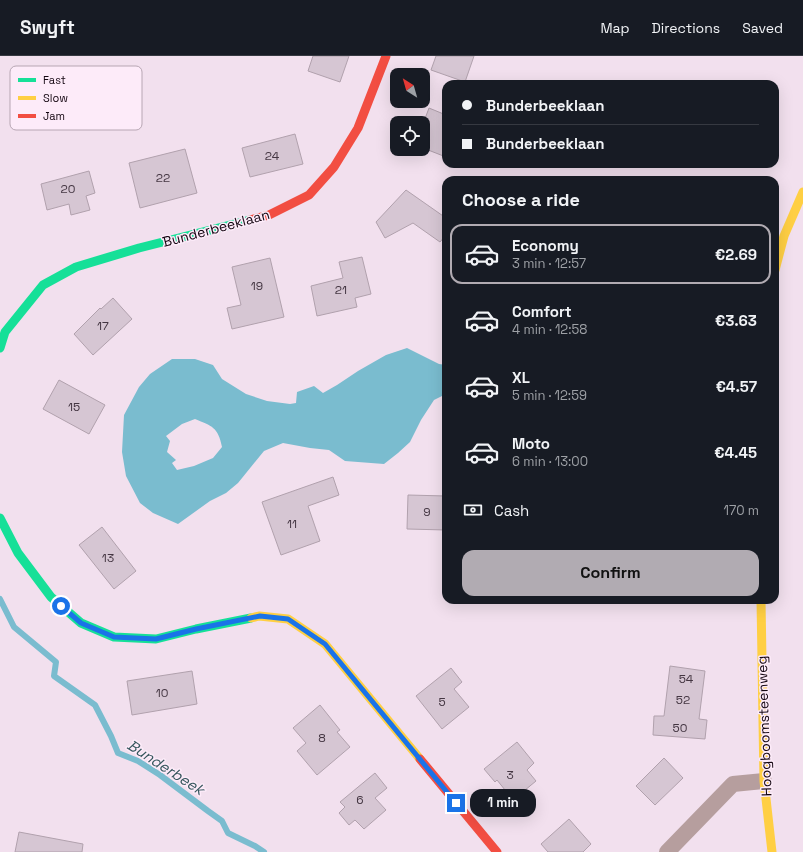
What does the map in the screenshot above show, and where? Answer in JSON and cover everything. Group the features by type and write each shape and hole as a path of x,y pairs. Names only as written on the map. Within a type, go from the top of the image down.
{"street":[{"name":"Bunderbeeklaan","path":"0,348 5,332 43,286 76,267 139,248 269,215 309,195 334,168 358,128 386,56"},
{"path":"779,255 784,236 803,192"},
{"path":"0,518 18,554 51,597 81,623 114,637 156,639 260,616 288,619 325,644 496,852"},
{"name":"Hoogboomsteenweg","path":"761,604 764,781 772,852"},
{"path":"667,852 733,784 764,781"}],"water":[{"path":"407,348 442,364 442,396 434,400 421,420 410,442 384,464 345,461 329,450 283,443 264,451 238,483 226,493 210,501 178,524 153,513 140,503 126,476 122,452 124,415 139,387 150,374 172,359 195,359 213,365 222,379 246,394 267,401 290,404 296,403 297,392 314,386 323,393 386,355","holes":["195,419 210,426 216,431 222,447 213,458 194,466 177,470 172,463 176,460 167,452 170,441 166,436 182,424"]}],"building":[{"path":"313,56 349,56 340,82 308,71"},
{"path":"436,56 474,56 466,80 459,80 431,70"},
{"path":"429,108 442,113 442,155 430,151 430,116 426,116"},
{"path":"295,134 303,164 250,177 242,148"},
{"path":"185,149 197,193 140,208 129,163"},
{"path":"89,171 95,193 86,196 90,210 71,215 69,204 47,210 41,184"},
{"path":"406,190 442,215 442,240 440,242 413,223 385,238 376,222"},
{"path":"362,257 371,294 355,298 357,307 317,316 311,286 343,278 339,262"},
{"path":"270,258 284,317 232,329 227,308 241,305 232,267"},
{"path":"113,298 132,319 93,355 74,334 100,308 101,309"},
{"path":"59,380 105,405 89,434 43,409"},
{"path":"333,477 339,495 308,506 320,541 281,555 262,502"},
{"path":"408,495 442,496 442,530 407,529"},
{"path":"102,527 136,571 114,589 79,545"},
{"path":"670,666 705,671 699,719 707,720 705,739 653,735 654,716 664,716"},
{"path":"451,668 462,682 454,689 469,707 442,729 416,696"},
{"path":"192,671 197,704 132,715 127,681"},
{"path":"320,705 340,730 337,732 350,747 317,775 297,751 306,743 293,728"},
{"path":"517,742 534,763 527,770 536,781 513,800 497,780 495,782 484,769"},
{"path":"664,758 683,778 655,805 636,786"},
{"path":"375,773 387,788 375,798 386,810 364,829 355,820 349,825 339,813 345,807 340,802"},
{"path":"569,819 591,844 583,852 548,852 541,844"},
{"path":"19,832 83,844 82,852 15,852"}],"waterway":[{"name":"Bunderbeek","path":"0,599 14,627 56,662 54,676 95,705 118,753 138,761 160,775 222,821 228,833 264,852"}],"traffic: fast":[{"path":"0,348 5,332 43,285 76,267 139,248 250,220"},
{"path":"0,518 18,553 51,597 81,623 114,637 156,639 251,618"}],"traffic: slow":[{"path":"779,255 784,236 803,192"},
{"path":"761,604 764,781 772,852"},
{"path":"251,618 259,616 288,619 325,644 420,759"}],"traffic: jam":[{"path":"250,220 269,215 309,195 334,167 358,128 386,56"},
{"path":"420,759 497,852"}],"route":[{"path":"61,606 81,623 114,637 156,639 260,616 288,619 325,644 456,803"}]}
